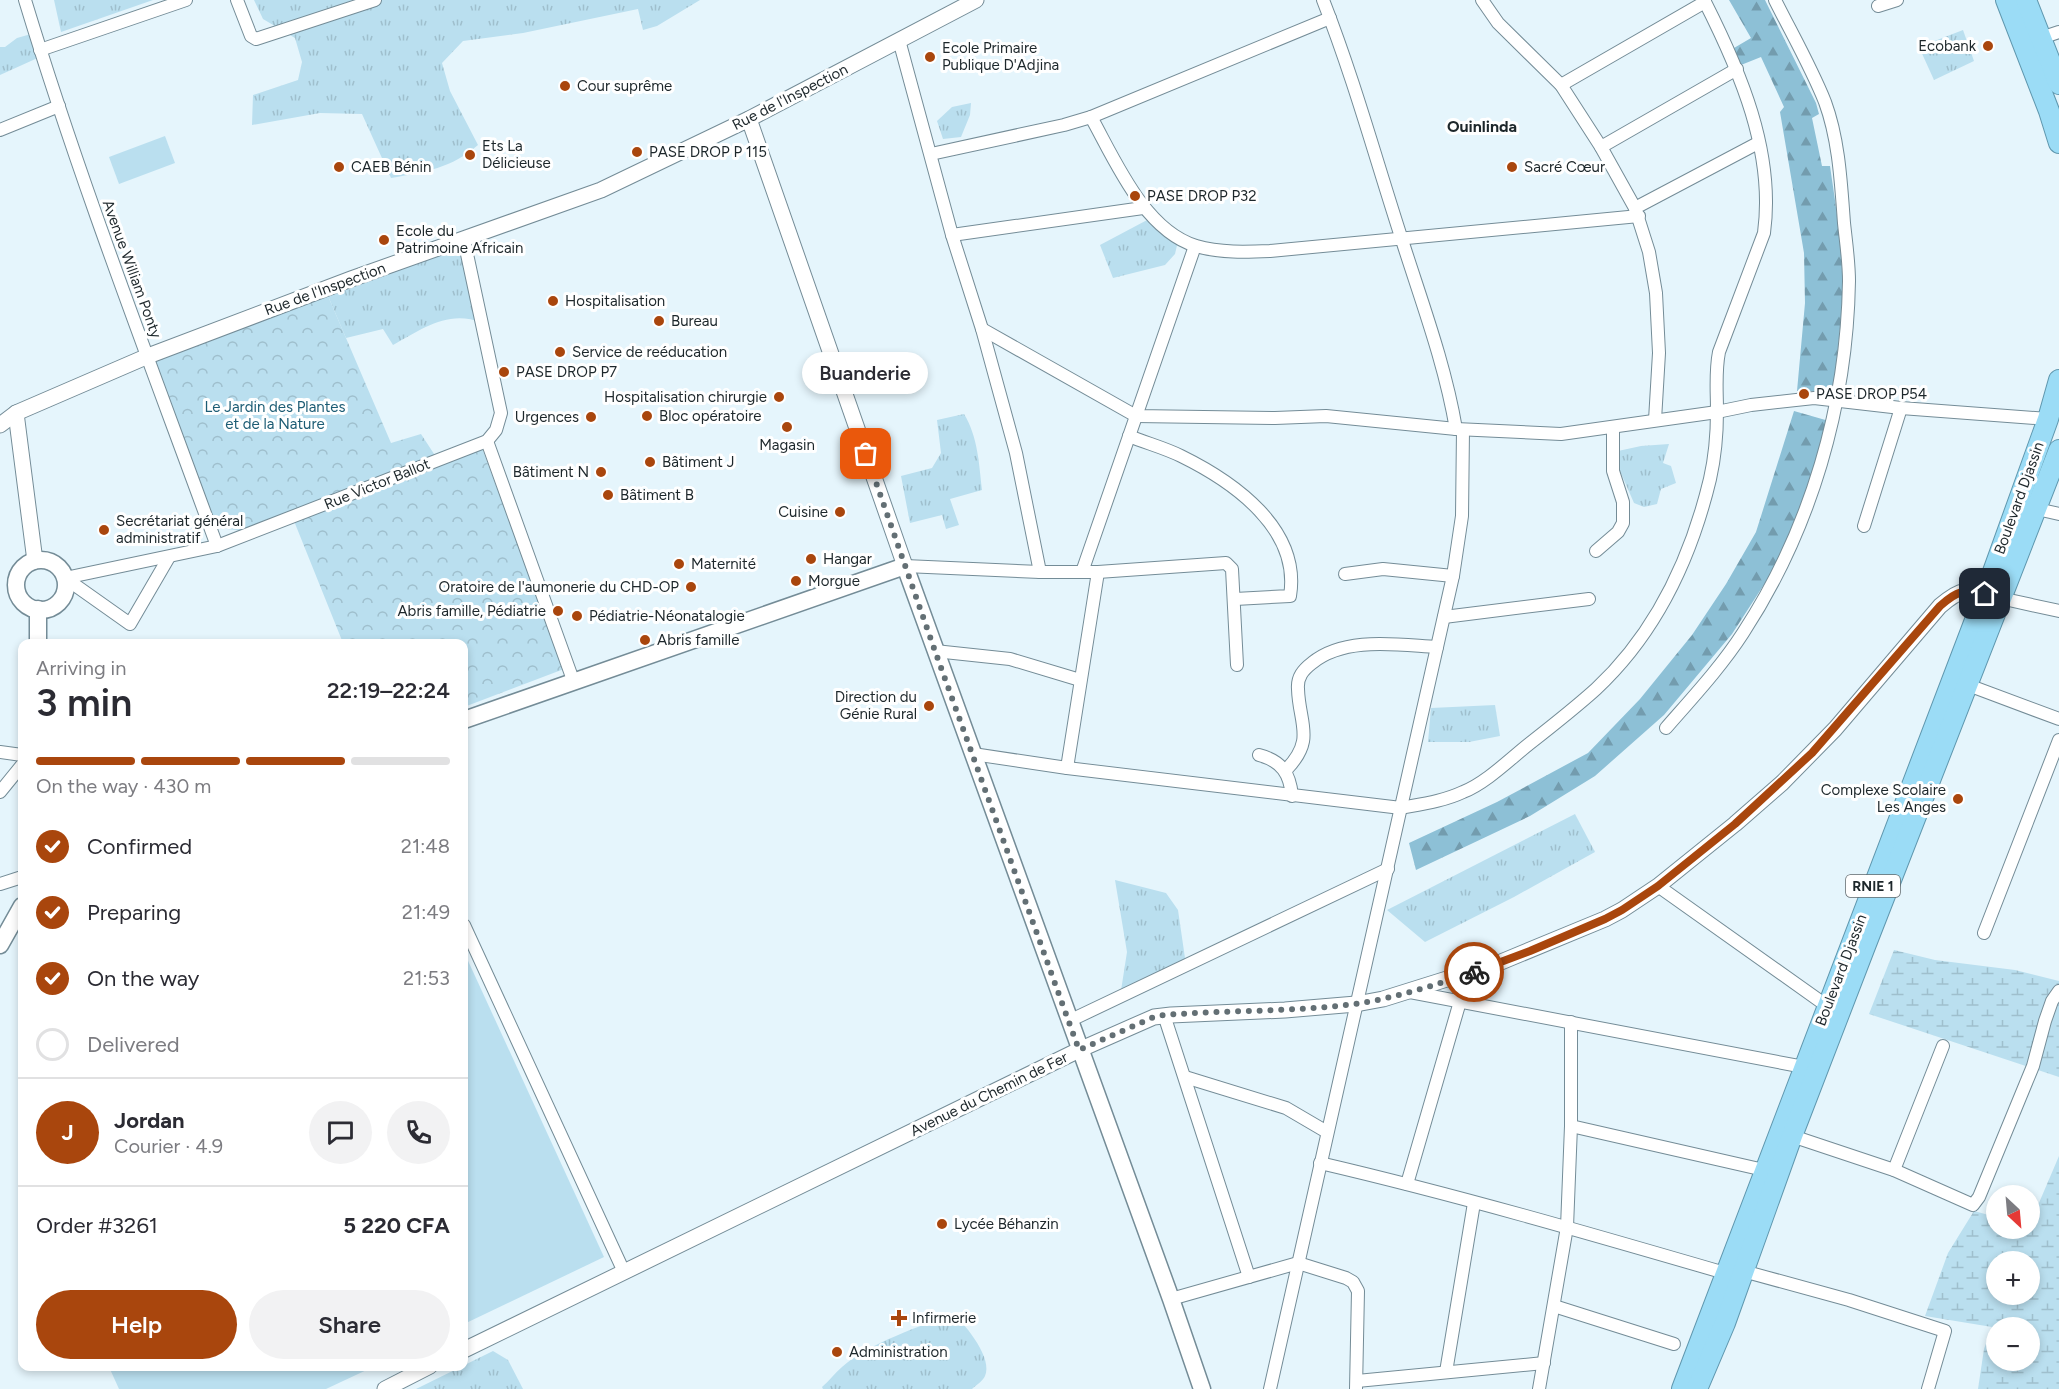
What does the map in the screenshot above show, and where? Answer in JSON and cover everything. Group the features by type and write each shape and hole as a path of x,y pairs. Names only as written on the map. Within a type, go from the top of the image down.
{"highway":[{"path":"2006,0 2059,143"},
{"path":"2026,0 2050,35 2059,84"},
{"name":"Boulevard Djassin","path":"1682,1389 1792,1136 1968,685 2059,380"},
{"name":"Boulevard Djassin","path":"1697,1389 1725,1323 1734,1272 1764,1170 1827,1006 1993,596 2037,508 2059,450"}],"main road":[{"path":"44,560 56,564 65,578 65,590 60,601 50,608 38,609 8,590 26,565 35,561 44,560"},
{"path":"468,719 905,566 1202,1389"},
{"path":"38,609 38,639"},
{"path":"0,945 18,913"}],"street":[{"name":"Avenue William Ponty","path":"25,0 119,281 217,546"},
{"path":"40,50 186,0"},
{"path":"237,0 251,36 256,39 375,0"},
{"name":"Rue de l'Inspection","path":"0,425 16,413 148,356 351,279 601,190 749,119 976,0"},
{"path":"1270,1389 1444,617 1462,516 1460,429 1433,334 1376,155 1323,0"},
{"path":"1482,0 1498,23 1561,85 1601,147 1637,212 1651,263 1659,326 1655,420"},
{"path":"1666,728 1721,664 1744,632 1773,582 1813,489 1829,440 1837,400 1849,283 1833,128 1825,102 1775,0"},
{"path":"1878,6 1897,0"},
{"path":"972,754 1066,768 1401,808 1452,796 1475,786 1597,688 1642,638 1677,577 1690,547 1710,477 1717,412 1716,371 1719,352 1764,233 1765,178 1750,105 1737,69 1704,1 1561,85"},
{"path":"931,154 1091,117 1330,18"},
{"path":"899,40 952,235 982,329 1016,453 1040,572"},
{"path":"1601,147 1737,69"},
{"path":"0,130 59,106"},
{"path":"1091,117 1143,208 1171,232 1195,246 1247,252 1402,240 1637,212 1758,143"},
{"path":"749,119 905,566 1040,572 1098,572 1226,563 1232,569 1237,665"},
{"path":"952,235 1143,208"},
{"path":"464,240 501,413 500,422 487,441 573,680"},
{"path":"1082,572 1195,246"},
{"path":"982,329 1136,416 1275,418 1326,416 1460,429 1561,434 1796,399 1837,400 1901,408 2048,419"},
{"path":"1864,526 1901,408"},
{"path":"16,413 35,561"},
{"path":"1596,551 1618,532 1623,523 1623,502 1613,471 1613,428"},
{"path":"1129,436 1179,455 1206,469 1236,490 1268,519 1280,538 1291,568 1290,596 1235,599"},
{"name":"Rue Victor Ballot","path":"65,578 217,546 487,441"},
{"path":"2037,508 2059,514"},
{"path":"65,578 130,624 169,557"},
{"path":"1345,574 1383,569 1453,576"},
{"path":"1066,768 1098,572"},
{"name":"Avenue du Chemin de Fer","path":"468,1348 1079,1050 1154,1017 1356,1004 1410,992 1468,974 1605,919 1658,886 1735,824 1812,753 1940,606 1955,593 1965,590 1993,596"},
{"path":"1993,596 2059,611"},
{"path":"1444,617 1589,599"},
{"path":"1286,770 1297,759 1303,744 1304,725 1298,679 1303,670 1316,659 1330,652 1347,648 1385,645 1437,647"},
{"path":"935,651 1010,659 1080,680"},
{"path":"1968,685 2059,719"},
{"path":"1984,933 2059,740"},
{"path":"0,752 18,754"},
{"path":"1259,755 1274,760 1286,770 1292,796"},
{"path":"0,792 18,770"},
{"path":"1069,1021 1388,869"},
{"path":"0,884 18,878"},
{"path":"1658,886 1827,1006"},
{"path":"468,934 624,1272"},
{"path":"1407,1184 1468,974"},
{"path":"1792,1136 1894,1170 1973,1205 2033,1066 2045,1021 2052,1001 2059,991"},
{"path":"1410,992 1804,1067"},
{"path":"1164,1015 1249,1277"},
{"path":"1539,1389 1567,1227 1571,1126 1571,1022"},
{"path":"1894,1170 1943,1046"},
{"path":"1185,1077 1286,1108 1327,1132"},
{"path":"1571,1126 1764,1170"},
{"path":"1320,1163 1849,1300 1945,1331 1928,1389"},
{"path":"1446,1372 1474,1203"},
{"path":"1171,1299 1298,1263 1346,1278 1353,1282 1358,1291 1356,1385 1446,1372 1544,1363"},
{"path":"1554,1306 1674,1344"},
{"path":"385,1389 420,1371"}],"green space":[{"path":"54,0 153,0 61,32"},
{"path":"254,0 700,0 657,26 643,30 638,9 523,33 463,41 442,63 450,91 478,145 448,164 391,178 362,114 320,113 252,125 253,95 298,80 302,62 295,38 263,19"},
{"path":"1729,0 1765,0 1816,103 1819,114 1812,118 1822,166 1830,166 1841,259 1841,317 1833,391 1797,391 1805,303 1804,253 1780,112 1784,107 1761,57 1741,65 1734,48 1751,38"},
{"path":"1963,30 1974,61 1934,80 1919,47"},
{"path":"31,34 42,56 0,75 0,47 5,47 17,38"},
{"path":"971,103 970,115 961,137 943,139 937,121 952,107"},
{"path":"165,136 175,163 119,184 109,157"},
{"path":"1149,219 1178,241 1175,254 1165,265 1113,278 1100,245"},
{"path":"464,240 482,323 470,319 447,320 425,327 393,345 383,329 346,338 325,289"},
{"name":"Le Jardin des Plantes et de la Nature","path":"325,289 391,443 421,434 438,460 254,532 218,528 148,356"},
{"path":"1794,411 1829,421 1825,454 1776,566 1732,634 1664,715 1595,776 1530,816 1416,870 1409,843 1497,802 1588,753 1640,699 1692,635 1726,584 1756,532"},
{"path":"964,414 975,441 982,490 950,499 959,525 946,529 942,515 910,523 901,476 932,468 941,453 937,420"},
{"path":"1669,444 1663,463 1671,466 1676,483 1661,489 1657,504 1644,507 1634,503 1620,471 1618,451 1641,446"},
{"path":"482,448 564,669 468,705 468,639 341,639 294,521"},
{"path":"1495,705 1500,736 1469,742 1428,742 1431,708"},
{"path":"1575,814 1595,852 1514,897 1425,942 1387,910"},
{"path":"1115,880 1166,893 1178,910 1186,965 1120,997 1127,952"},
{"path":"1894,950 1935,960 2015,970 2059,981 2059,1077 1869,1014"},
{"path":"468,961 604,1257 468,1322"},
{"path":"2059,1156 2059,1389 1978,1389 1986,1344 1986,1371 2040,1371 2040,1317 1986,1317 1986,1326 1925,1316 1948,1253 1974,1211 1986,1214 1986,1239 2040,1239 2040,1201"},
{"path":"954,1315 972,1335 985,1361 985,1376 972,1389 823,1389 822,1387 842,1367 865,1351 911,1330"},
{"path":"493,1351 508,1360 523,1389 416,1389 452,1371 468,1371 468,1363"},
{"path":"111,1371 364,1371 326,1389 119,1389"}],"way so far":[{"path":"866,454 1079,1050 1154,1017 1164,1015 1286,1010 1356,1004 1410,992 1474,972"}],"place":[{"name":"Ecobank","path":"1988,46"},
{"name":"Ecole Primaire Publique D'Adjina","path":"930,57"},
{"name":"Cour suprême","path":"565,86"},
{"name":"PASE DROP P 115","path":"637,152"},
{"name":"Ets La Délicieuse","path":"470,155"},
{"name":"CAEB Bénin","path":"339,167"},
{"name":"Sacré Cœur","path":"1512,167"},
{"name":"PASE DROP P32","path":"1135,196"},
{"name":"Ecole du Patrimoine Africain","path":"384,240"},
{"name":"Hospitalisation","path":"553,301"},
{"name":"Bureau","path":"659,321"},
{"name":"Service de reéducation","path":"560,352"},
{"name":"PASE DROP P7","path":"504,372"},
{"name":"PASE DROP P54","path":"1804,394"},
{"name":"Hospitalisation chirurgie","path":"779,397"},
{"name":"Bloc opératoire","path":"647,416"},
{"name":"Urgences","path":"591,417"},
{"name":"Magasin","path":"787,427"},
{"name":"Buanderie","path":"866,454"},
{"name":"Bâtiment J","path":"650,462"},
{"name":"Bâtiment N","path":"601,472"},
{"name":"Bâtiment B","path":"608,495"},
{"name":"Cuisine","path":"840,512"},
{"name":"Secrétariat général administratif","path":"104,530"},
{"name":"Hangar","path":"811,559"},
{"name":"Maternité","path":"679,564"},
{"name":"Morgue","path":"796,581"},
{"name":"Oratoire de l'aumonerie du CHD-OP","path":"691,587"},
{"name":"Abris famille, Pédiatrie","path":"558,611"},
{"name":"Pédiatrie-Néonatalogie","path":"577,616"},
{"name":"Abris famille","path":"645,640"},
{"name":"Direction du Génie Rural","path":"929,706"},
{"name":"Complexe Scolaire Les Anges","path":"1958,799"},
{"name":"Lycée Béhanzin","path":"942,1224"},
{"name":"Infirmerie","path":"899,1318"},
{"name":"Administration","path":"837,1352"}],"district":[{"name":"Ouinlinda","path":"1482,126"}],"route":[{"path":"1474,972 1605,919 1658,886 1782,783 1835,729 1940,606 1955,593 1965,590 1985,594"}]}
